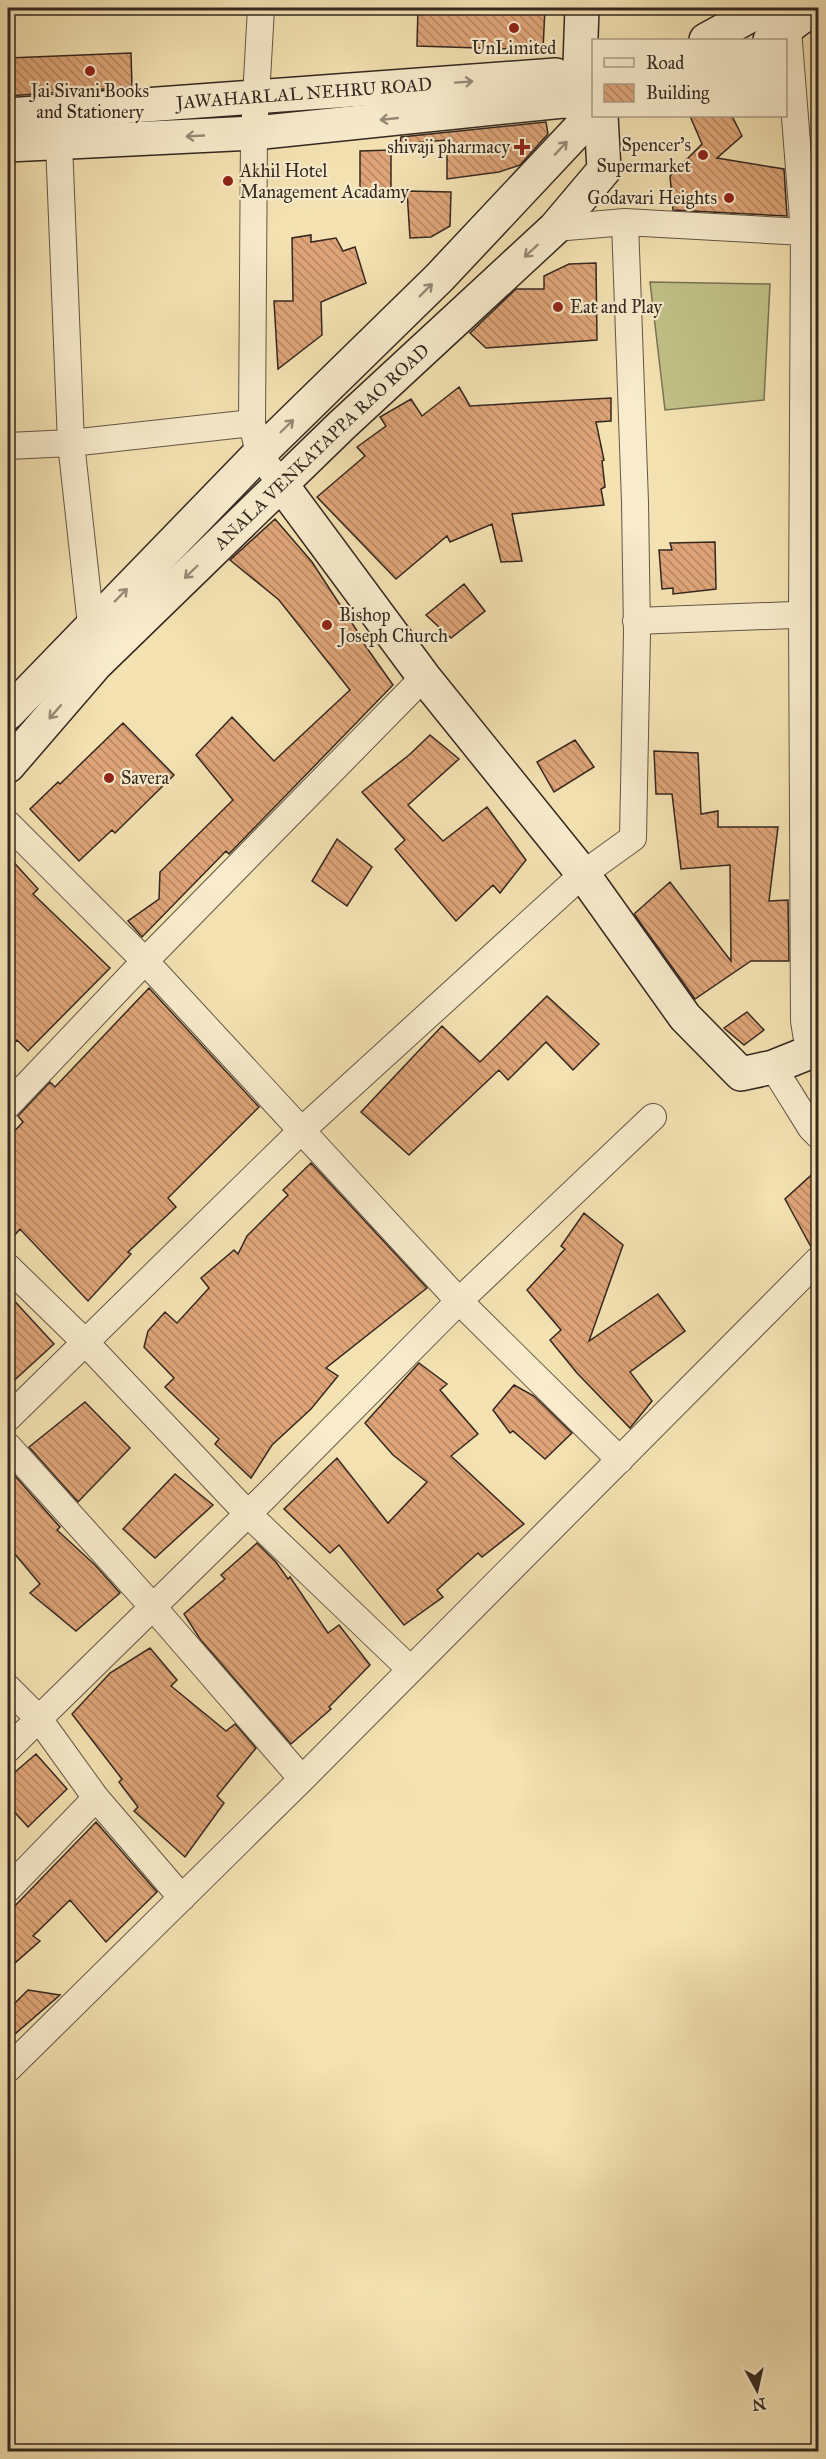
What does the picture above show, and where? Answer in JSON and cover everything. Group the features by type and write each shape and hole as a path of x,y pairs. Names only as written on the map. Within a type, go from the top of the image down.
{"main road":[{"path":"582,8 580,65 592,88"},
{"path":"708,39 764,8"},
{"path":"779,35 814,8"},
{"name":"JAWAHARLAL NEHRU ROAD","path":"8,115 256,99 556,75 592,102"},
{"name":"JAWAHARLAL NEHRU ROAD","path":"8,145 254,133 563,101 592,103"},
{"name":"ANALA VENKATAPPA RAO ROAD","path":"8,713 91,625 256,439 439,278 592,115"},
{"name":"ANALA VENKATAPPA RAO ROAD","path":"8,766 96,664 281,484 555,228 604,170 601,117"},
{"path":"281,484 424,677 583,874 693,1025 741,1074 773,1067 814,1050"}],"street":[{"path":"261,8 254,133 256,439 281,484"},
{"path":"787,84 811,232 810,615 804,1021 814,1050"},
{"path":"59,143 71,443 91,625"},
{"path":"555,228 625,222 811,232"},
{"path":"8,1418 302,1130 583,874 633,838 635,502 625,222"},
{"path":"8,446 256,439"},
{"path":"636,621 810,615"},
{"path":"8,1105 145,961 424,677"},
{"path":"8,824 145,961 459,1302 620,1460"},
{"path":"773,1067 811,1128 819,1135"},
{"path":"8,1749 248,1514 459,1302 653,1117"},
{"path":"8,2069 302,1779 819,1260"},
{"path":"8,1267 85,1342 248,1514 410,1669"},
{"path":"8,1446 153,1607 302,1779"},
{"path":"8,1688 39,1719 96,1798 182,1898"},
{"path":"8,1889 96,1798"}],"green space":[{"path":"650,282 770,284 764,400 665,410"}],"building":[{"path":"418,8 545,8 543,50 417,46"},
{"path":"131,53 132,87 8,96 8,58"},
{"name":"Godavari Heights","path":"690,117 732,117 742,136 717,158 784,169 787,216 673,210 670,176 702,144"},
{"path":"546,122 548,134 520,165 499,172 447,179 447,140 400,144 401,137"},
{"path":"391,150 391,194 360,195 360,151"},
{"path":"407,191 451,192 450,226 431,237 410,238"},
{"path":"311,235 311,242 336,238 343,251 355,247 366,283 321,302 322,335 278,369 274,301 293,301 292,238"},
{"name":"Eat and Play","path":"596,263 597,340 486,348 470,333 516,289 544,289 544,276 569,264"},
{"path":"459,387 470,406 611,398 611,421 596,422 604,460 602,461 605,487 601,489 604,505 512,514 522,561 501,562 492,524 450,542 447,536 396,579 317,497 365,456 357,447 386,426 380,417 411,399 422,416"},
{"path":"275,519 312,562 393,685 229,854 226,851 142,937 128,921 159,899 160,872 233,800 196,755 232,717 274,761 350,690 279,600 230,560"},
{"path":"715,542 716,589 673,594 673,588 662,589 659,550 672,550 670,543"},
{"path":"464,584 485,611 451,638 426,615"},
{"path":"123,723 174,775 115,833 112,830 79,861 30,809 58,782 60,784"},
{"path":"430,735 459,759 408,805 443,841 487,807 526,860 500,893 493,885 456,921 395,849 405,840 362,792 409,755"},
{"path":"575,740 594,767 554,792 537,762"},
{"path":"654,751 698,753 701,814 718,811 718,827 778,827 769,901 788,900 789,961 751,961 695,999 634,914 670,882 731,961 730,865 681,869 672,794 656,794"},
{"path":"337,839 372,867 347,906 312,881"},
{"path":"8,856 38,889 33,894 110,968 28,1051 17,1040 8,1050"},
{"path":"149,988 259,1107 168,1198 176,1207 128,1252 131,1254 88,1301 20,1229 8,1243 8,1138 23,1122 18,1116 50,1082 55,1087"},
{"path":"547,996 599,1044 573,1070 546,1042 508,1080 499,1070 409,1155 361,1112 442,1026 480,1062"},
{"path":"747,1012 764,1030 744,1045 724,1028"},
{"path":"311,1163 427,1288 326,1368 338,1376 311,1409 272,1445 251,1478 215,1444 219,1439 165,1387 174,1378 144,1347 148,1331 165,1312 177,1323 209,1288 201,1278 234,1250 238,1254 247,1236 288,1195 283,1190"},
{"path":"819,1168 819,1245 811,1247 785,1199"},
{"path":"584,1213 623,1245 589,1341 658,1294 685,1331 630,1372 652,1401 630,1428 577,1373 550,1340 561,1330 527,1290 565,1249 561,1246"},
{"path":"8,1294 54,1344 8,1386"},
{"path":"419,1363 447,1384 440,1390 478,1434 451,1456 524,1524 482,1557 478,1553 437,1590 443,1597 404,1625 339,1545 330,1553 284,1509 337,1458 388,1523 427,1482 393,1455 365,1423"},
{"path":"514,1385 534,1396 572,1433 545,1459 513,1431 510,1433 493,1410"},
{"path":"85,1402 130,1448 78,1502 29,1447"},
{"path":"8,1468 60,1527 57,1530 95,1565 120,1593 76,1631 30,1593 40,1584 8,1546"},
{"path":"175,1474 213,1505 155,1558 123,1529"},
{"path":"257,1543 276,1562 288,1579 290,1577 328,1633 339,1625 370,1665 329,1707 331,1709 291,1744 200,1639 184,1614 225,1579 221,1575"},
{"path":"150,1648 177,1680 171,1686 226,1731 235,1724 256,1748 217,1796 224,1803 185,1857 134,1811 138,1807 119,1782 122,1779 72,1714 110,1673"},
{"path":"36,1754 67,1789 28,1827 8,1805 8,1778"},
{"path":"96,1822 157,1892 106,1942 70,1900 33,1936 40,1941 8,1969 8,1913"},
{"path":"28,1990 60,1995 8,2040 8,2010"}],"place":[{"name":"UnLimited","path":"514,28"},
{"name":"Jai Sivani Books and Stationery","path":"90,71"},
{"name":"shivaji pharmacy","path":"522,147"},
{"name":"Spencer's Supermarket","path":"703,155"},
{"name":"Akhil Hotel Management Acadamy","path":"228,181"},
{"name":"Godavari Heights","path":"729,198"},
{"name":"Eat and Play","path":"558,307"},
{"name":"Bishop Joseph Church","path":"327,625"},
{"name":"Savera","path":"109,778"}]}
